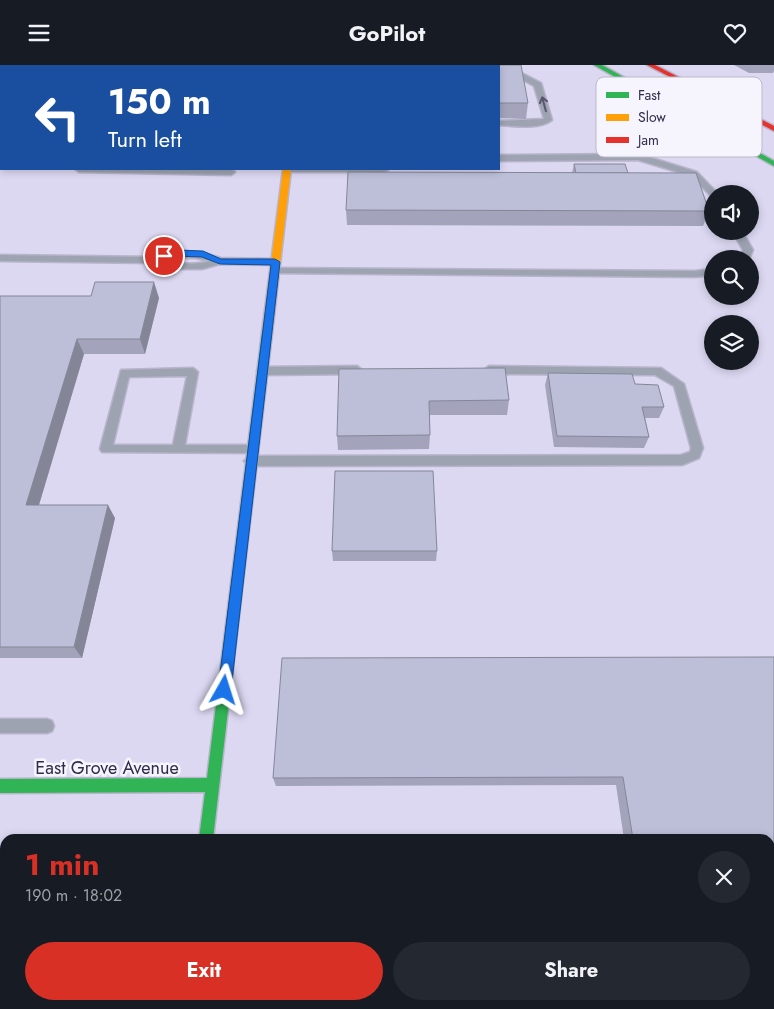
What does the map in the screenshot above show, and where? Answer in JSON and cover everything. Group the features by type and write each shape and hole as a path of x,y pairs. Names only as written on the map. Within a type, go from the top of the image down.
{"main road":[{"path":"597,65 618,77"},
{"path":"650,65 673,77"},
{"path":"762,123 774,129"},
{"path":"761,157 774,164"},
{"path":"207,834 287,170"},
{"name":"East Grove Avenue","path":"0,785 213,785"}],"lane":[{"path":"500,65 538,85 548,120 539,123 500,123"},
{"path":"500,158 638,157 694,174 705,185"},
{"path":"130,170 231,172"},
{"path":"0,259 152,260 176,253 203,254 220,261 275,266 695,275 704,273"},
{"path":"262,371 366,370"},
{"path":"178,449 193,372 125,373 106,449 178,449 251,455 682,460 695,455 697,448 679,384 656,371 472,370"},
{"path":"0,726 47,726"}],"building":[{"path":"500,65 521,65 528,103 500,103"},
{"path":"574,164 625,164 628,173 576,173"},
{"path":"348,172 696,173 704,196 704,211 346,210"},
{"path":"95,282 154,282 140,339 77,339 26,505 108,505 74,647 0,647 0,296 91,296"},
{"path":"505,368 509,400 429,401 430,435 337,436 339,369"},
{"path":"548,373 632,374 635,384 658,385 664,407 642,407 649,437 557,436"},
{"path":"335,471 433,471 437,551 332,551"},
{"path":"774,657 774,834 632,834 623,777 273,778 282,658"}],"traffic: fast":[{"path":"597,65 618,77"},
{"path":"761,157 774,164"},
{"path":"207,834 267,333"},
{"path":"0,786 213,785"}],"traffic: slow":[{"path":"267,333 287,170"}],"traffic: jam":[{"path":"650,65 673,77"},
{"path":"762,123 774,129"}],"route":[{"path":"164,256 176,253 203,254 220,261 275,262 224,690"}]}
